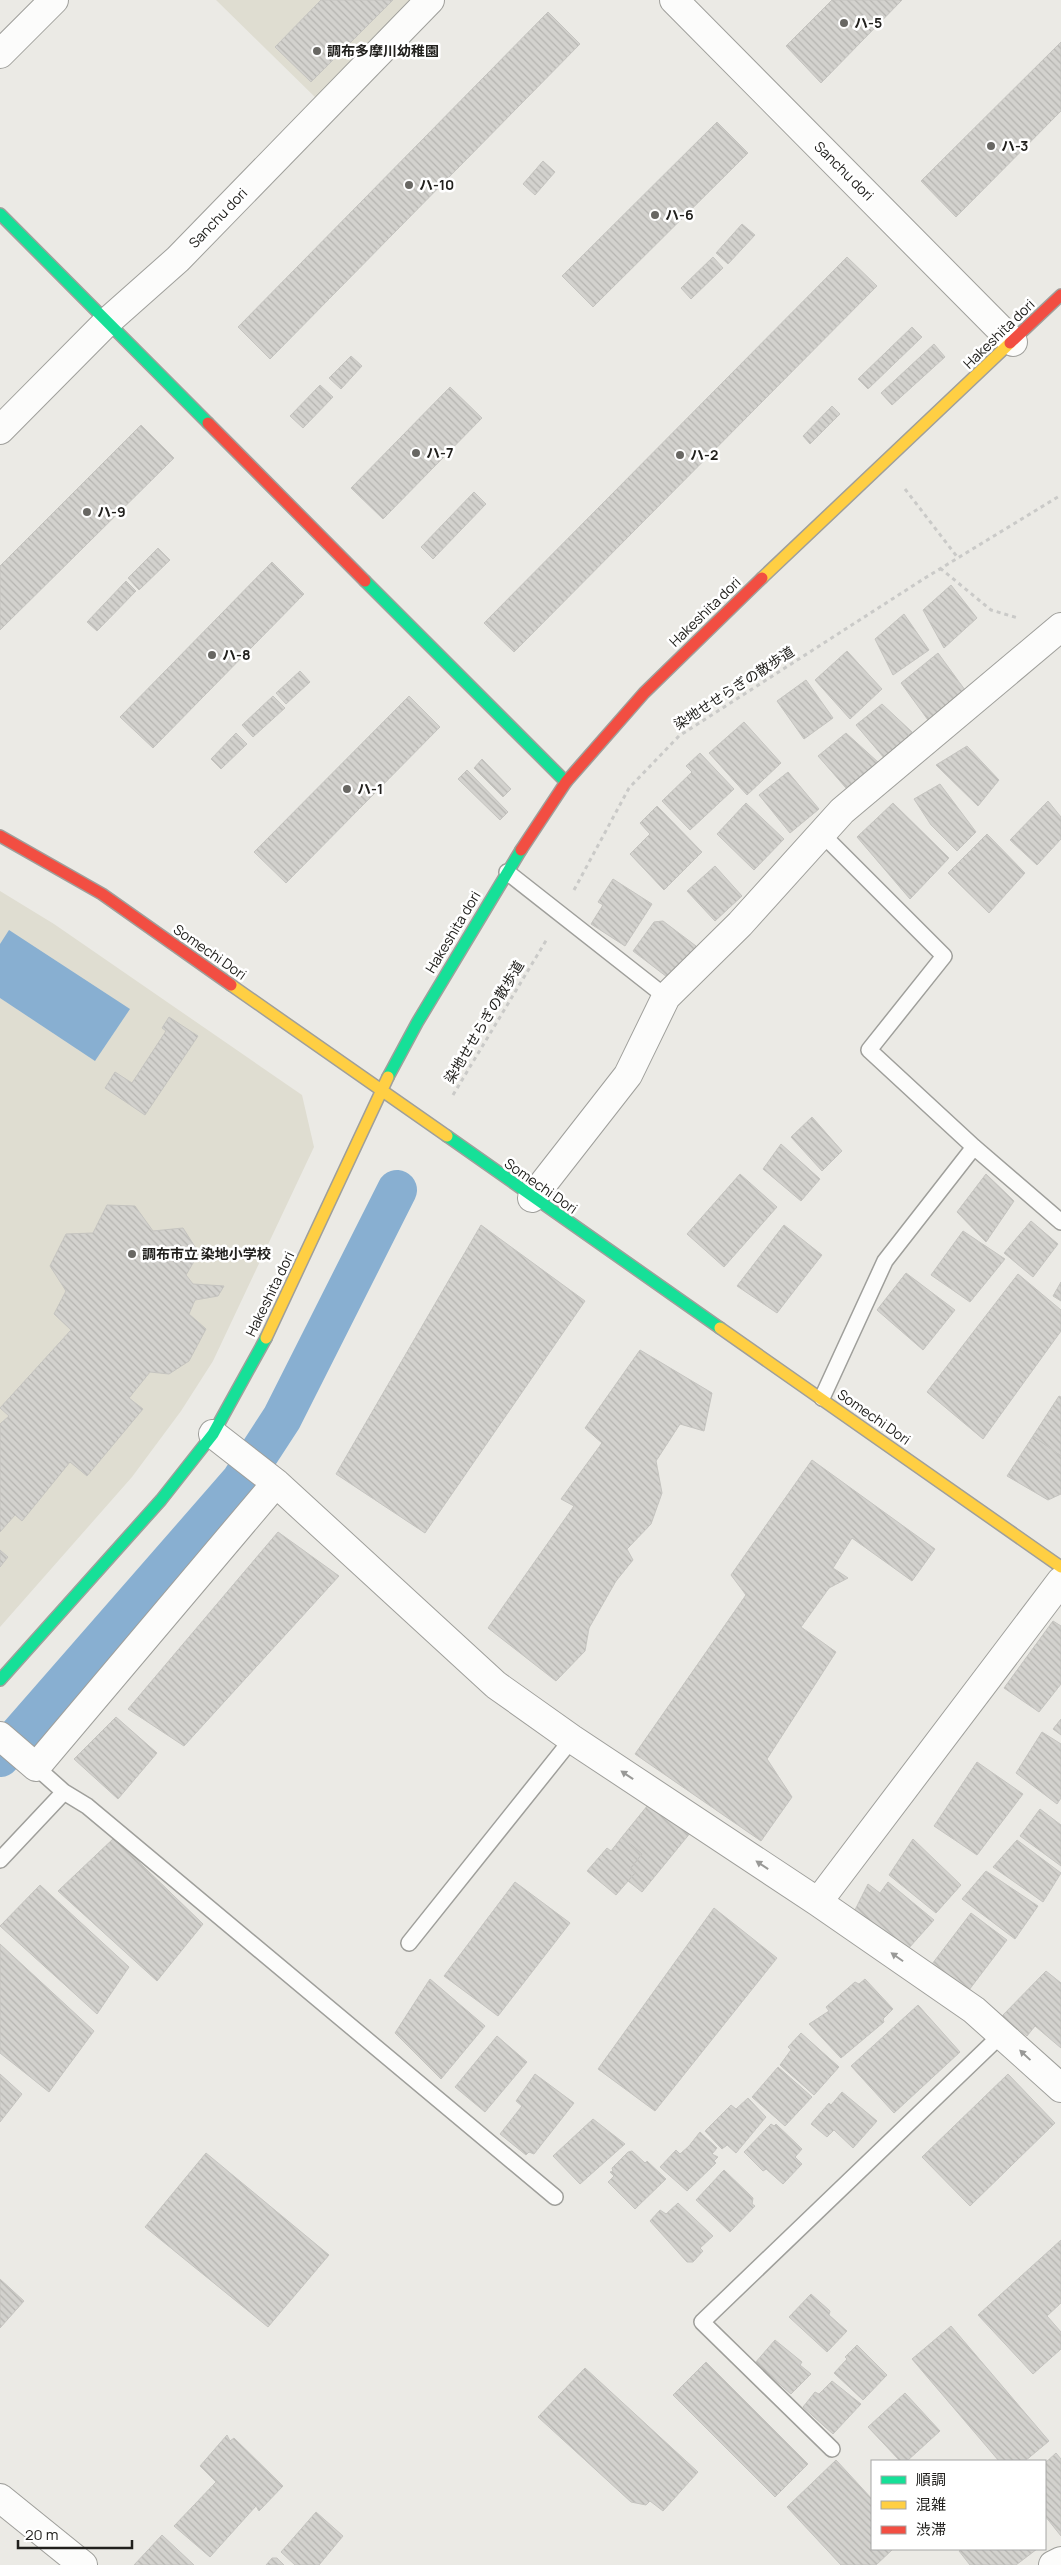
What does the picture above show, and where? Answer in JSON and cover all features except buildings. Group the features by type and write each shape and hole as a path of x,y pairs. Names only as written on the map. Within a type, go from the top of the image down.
{"street":[{"path":"0,54 54,0"},
{"name":"Sanchu dori","path":"0,430 107,322 178,259 430,0"},
{"name":"Sanchu dori","path":"674,0 1013,342"},
{"path":"0,214 566,782"},
{"name":"Hakeshita dori","path":"0,1680 161,1500 213,1434 260,1351 315,1238 381,1091 417,1023 506,872 566,782 644,693 695,641 1061,295"},
{"path":"532,1198 628,1075 666,997 740,924 842,811 1059,628"},
{"name":"Somechi Dori","path":"0,836 102,894 532,1198 822,1398 1061,1567"},
{"path":"213,1434 246,1457 274,1481 496,1685 572,1739 818,1902 974,2010 1061,2088"},
{"path":"3,1738 32,1763 274,1481"},
{"path":"818,1902 1061,1581"},
{"path":"0,2498 83,2565"},
{"path":"1053,2565 1061,2561"}],"lane":[{"path":"821,833 944,956 869,1050 974,1147 1061,1222"},
{"path":"506,872 666,997"},
{"path":"822,1398 885,1262 974,1147"},
{"path":"409,1943 572,1739"},
{"path":"32,1763 64,1792 94,1812 556,2197"},
{"path":"0,1860 64,1792"},
{"path":"832,2449 702,2322 1002,2034"}],"path":[{"path":"902,485 958,558"},
{"name":"染地せせらぎの散歩道","path":"453,1095 562,914 629,788 679,736 940,568 1061,495"},
{"path":"940,568 991,610 1059,628"}],"shaded area":[{"name":"調布多摩川幼稚園","path":"216,0 415,0 319,101"},
{"name":"調布市立 染地小学校","path":"0,891 54,924 302,1095 314,1147 213,1361 181,1411 132,1477 0,1627"}],"water":[{"path":"9,930 130,1009 95,1061 0,998 0,944"}],"waterway":[{"path":"0,1757 241,1481 282,1418 397,1190"}],"traffic: fast":[{"path":"0,214 208,423"},
{"path":"365,581 566,782"},
{"path":"388,1077 417,1023 521,850"},
{"path":"447,1136 720,1328"},
{"path":"0,1680 161,1500 213,1434 266,1338"}],"traffic: slow":[{"path":"762,578 1010,343"},
{"path":"231,985 447,1136"},
{"path":"266,1338 388,1077"},
{"path":"720,1328 1061,1567"}],"traffic: jam":[{"path":"1010,343 1061,295"},
{"path":"208,423 365,581"},
{"path":"521,850 566,782 644,693 762,578"},
{"path":"0,836 102,894 231,985"}],"place":[{"name":"ハ-5","path":"844,23"},
{"name":"調布多摩川幼稚園","path":"317,51"},
{"name":"ハ-3","path":"991,146"},
{"name":"ハ-10","path":"409,185"},
{"name":"ハ-6","path":"655,215"},
{"name":"ハ-7","path":"416,453"},
{"name":"ハ-2","path":"680,455"},
{"name":"ハ-9","path":"87,512"},
{"name":"ハ-8","path":"212,655"},
{"name":"ハ-1","path":"347,789"},
{"name":"調布市立 染地小学校","path":"132,1254"}]}
